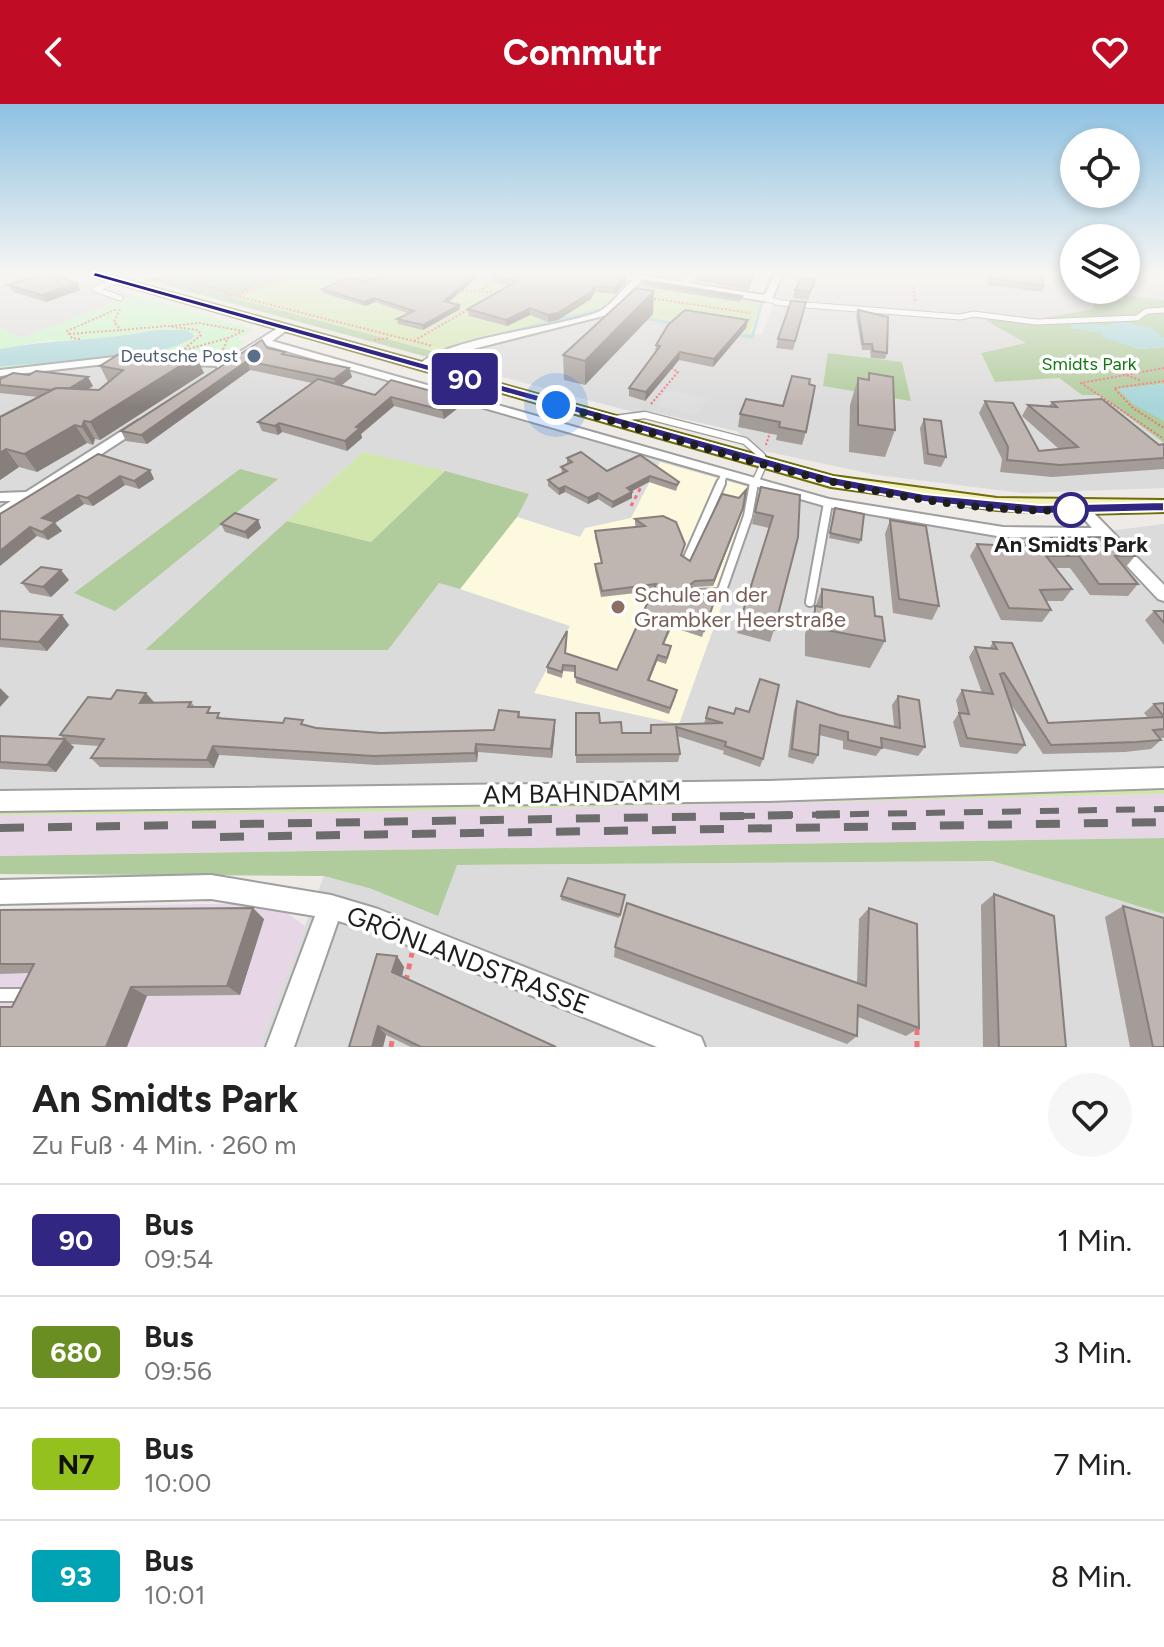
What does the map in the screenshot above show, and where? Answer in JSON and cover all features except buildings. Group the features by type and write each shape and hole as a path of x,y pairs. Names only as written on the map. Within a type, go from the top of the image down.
{"main road":[{"path":"246,319 831,481 924,498 1084,511 1164,506"}],"street":[{"path":"421,367 450,353 581,319"},
{"path":"203,380 285,328"},
{"path":"261,341 828,503 1003,532 1105,533"},
{"path":"0,373 123,359 228,363"},
{"path":"0,515 153,414"},
{"path":"0,497 29,496"},
{"path":"1084,511 1164,595"},
{"name":"AM BAHNDAMM","path":"0,801 783,790 1164,778"},
{"name":"GRÖNLANDSTRASSE","path":"0,892 211,887 331,907 416,936 691,1047"},
{"path":"280,1047 331,907"}],"lane":[{"path":"1017,319 1076,322 1122,319"},
{"path":"609,419 645,415 745,441 763,460 754,483 748,516 721,593 695,594"},
{"path":"687,560 724,475"},
{"path":"810,602 828,503"},
{"path":"0,995 26,995"}],"path":[{"path":"68,335 73,327 93,319"},
{"path":"115,319 114,322 121,330"},
{"path":"325,319 450,353"},
{"path":"413,342 452,319"},
{"path":"322,324 333,321"},
{"path":"68,335 199,323 243,331 181,351 201,333 167,326"},
{"path":"68,335 80,339"},
{"path":"363,342 394,337"},
{"path":"214,361 228,338"},
{"path":"645,415 678,372 672,368 676,362"},
{"path":"1163,368 1081,383 1164,439"},
{"path":"1123,374 1146,382"},
{"path":"1164,381 1114,388 1133,408 1164,428"},
{"path":"783,405 788,390"},
{"path":"659,395 664,397"},
{"path":"763,460 772,423"},
{"path":"631,506 659,456"},
{"path":"403,992 416,936"},
{"path":"917,1019 917,1047"},
{"path":"391,1047 394,1033"}],"shaded area":[{"path":"0,319 72,319 22,338 0,328"},
{"path":"568,319 659,319 762,335 768,319 1037,319 987,321 1028,343 981,353 995,382 1059,378 1082,395 1099,394 1164,443 1164,488 1023,493 877,475 764,451 736,431 644,410 641,414 427,357"},
{"path":"260,340 860,507 1003,526 1116,530 1164,524 1164,786 358,807 0,808 0,371 138,357 229,360","holes":["363,452 529,494 460,588 439,583 146,650"]},
{"path":"667,389 708,399 697,415 655,405"},
{"name":"Schule an der Grambker Heerstraße","path":"660,462 763,491 679,724 534,693 570,626 460,589 517,517 580,537 585,528 631,518"},
{"path":"1164,794 1164,838 0,856 0,815 357,812"},
{"path":"992,861 1164,914 1164,1047 259,1047 324,876 372,889 457,865"},
{"path":"275,904 305,926 259,1047 0,1047 0,909"}],"green space":[{"path":"72,319 217,319 254,330 238,339 246,342 221,358 92,360 0,371 0,367 119,356 188,341 187,330 156,330 71,343 48,340 0,349 0,328 22,338"},
{"path":"289,319 313,319 439,353 427,357"},
{"path":"312,319 567,319 439,353"},
{"path":"657,319 755,319 750,334"},
{"name":"Smidts Park","path":"988,319 1164,319 1164,338 1120,321 1108,326 1071,324 1071,328 1100,332 1138,349 1164,347 1164,384 1119,389 1164,421 1164,443 1099,395 1082,395 1059,378 995,382 981,353 1026,343"},
{"path":"828,353 902,362 911,401 823,386"},
{"path":"363,452 445,471 371,542 287,521"},
{"path":"240,469 278,479 115,611 74,593"},
{"path":"445,471 529,494 517,517 460,589 439,583 388,650 145,650 287,521 371,542"},
{"path":"1164,786 1164,794 357,812 0,815 0,808 358,807"},
{"path":"1164,838 1164,914 992,861 457,865 438,916 372,889 324,876 0,874 0,856"}],"water":[{"path":"1120,321 1152,328 1164,338 1164,347 1138,349 1102,337 1100,332 1071,328 1071,323 1108,326"},
{"path":"156,330 187,330 195,336 179,345 131,356 0,367 0,349"},
{"path":"1164,384 1164,421 1133,404 1118,389"}],"waterway":[{"path":"447,348 562,319"},
{"path":"649,319 676,324"},
{"path":"733,334 752,337 757,319"}],"railway":[{"path":"736,816 1164,809"},
{"path":"0,828 859,814"},
{"path":"220,837 1164,822"}],"bus line":[{"name":"90","path":"252,319 831,481 924,498 1040,509 1084,511 1164,506"}],"place":[{"name":"Deutsche Post","path":"254,356"},
{"name":"An Smidts Park","path":"1071,510"},
{"name":"Schule an der Grambker Heerstraße","path":"618,607"}],"route":[{"path":"556,405 831,481 924,498 1071,510"}]}
